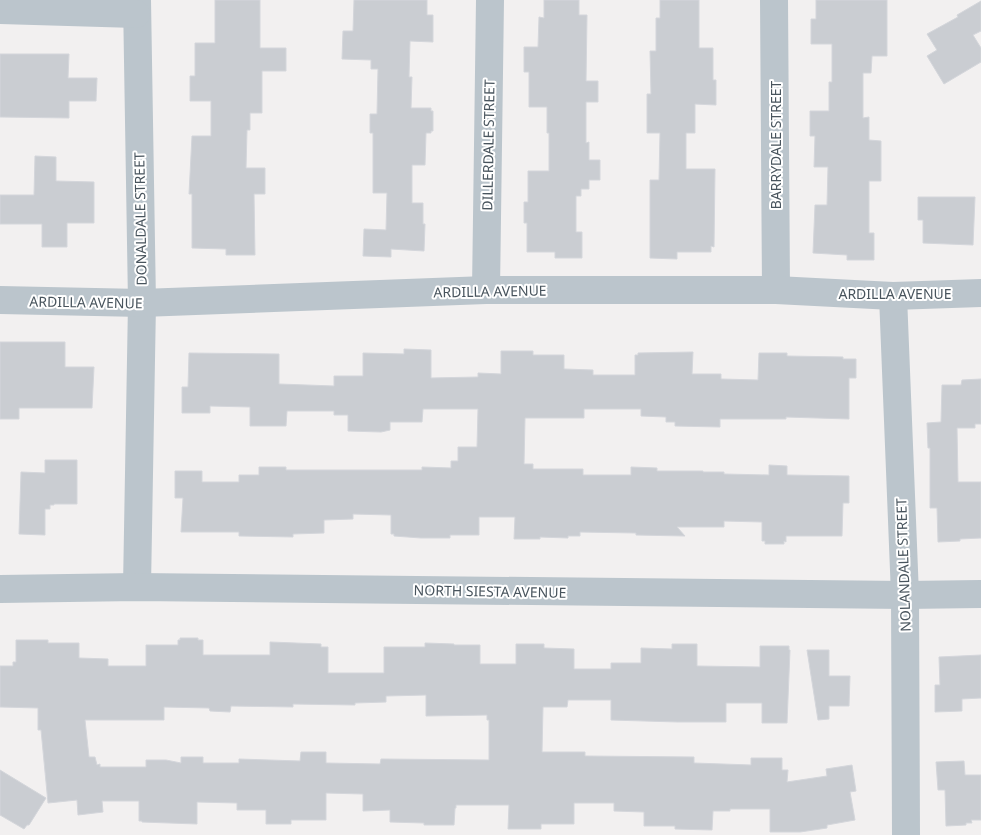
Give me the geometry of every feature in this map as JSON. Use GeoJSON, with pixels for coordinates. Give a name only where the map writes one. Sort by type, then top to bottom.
{"type":"FeatureCollection","features":[{"type":"Feature","properties":{"kind":"street","name":"DILLERDALE STREET"},"geometry":{"type":"LineString","coordinates":[[486,290],[490,0]]}},
{"type":"Feature","properties":{"kind":"street","name":"BARRYDALE STREET"},"geometry":{"type":"LineString","coordinates":[[774,0],[776,290]]}},
{"type":"Feature","properties":{"kind":"street"},"geometry":{"type":"LineString","coordinates":[[0,10],[136,7]]}},
{"type":"Feature","properties":{"kind":"street","name":"DONALDALE STREET"},"geometry":{"type":"LineString","coordinates":[[136,7],[142,303],[137,587]]}},
{"type":"Feature","properties":{"kind":"street","name":"ARDILLA AVENUE"},"geometry":{"type":"LineString","coordinates":[[0,300],[142,303],[486,290],[776,290],[893,296],[981,293]]}},
{"type":"Feature","properties":{"kind":"street","name":"NOLANDALE STREET"},"geometry":{"type":"LineString","coordinates":[[893,296],[904,595],[906,835]]}},
{"type":"Feature","properties":{"kind":"street","name":"NORTH SIESTA AVENUE"},"geometry":{"type":"LineString","coordinates":[[0,589],[137,587],[904,595],[981,594]]}},
{"type":"Feature","properties":{"kind":"building"},"geometry":{"type":"Polygon","coordinates":[[[215,0],[260,0],[260,48],[286,48],[286,71],[262,71],[262,113],[250,113],[250,130],[247,130],[246,168],[265,168],[265,194],[254,194],[255,255],[226,255],[226,249],[192,248],[192,194],[189,194],[192,136],[211,136],[211,101],[190,101],[190,76],[195,76],[195,43],[215,43],[215,0]]]}},
{"type":"Feature","properties":{"kind":"building"},"geometry":{"type":"Polygon","coordinates":[[[354,0],[427,0],[427,15],[433,15],[433,42],[410,41],[409,77],[412,77],[411,108],[431,108],[431,111],[433,111],[433,131],[426,133],[425,165],[412,165],[412,203],[423,203],[423,224],[425,224],[424,251],[391,249],[391,257],[363,256],[364,229],[386,230],[387,193],[373,193],[373,133],[370,133],[370,114],[377,114],[378,69],[371,69],[371,60],[342,59],[343,31],[353,31],[354,0]]]}},
{"type":"Feature","properties":{"kind":"building"},"geometry":{"type":"Polygon","coordinates":[[[544,0],[579,0],[579,15],[587,15],[586,81],[598,81],[598,102],[586,102],[586,143],[589,142],[589,160],[600,160],[600,180],[589,180],[589,189],[581,189],[581,196],[576,196],[576,232],[582,232],[582,258],[555,258],[555,252],[527,252],[527,223],[524,223],[524,202],[528,202],[528,171],[549,171],[549,133],[547,133],[547,107],[529,107],[529,72],[524,72],[524,47],[538,47],[539,17],[544,18],[544,0]]]}},
{"type":"Feature","properties":{"kind":"building"},"geometry":{"type":"Polygon","coordinates":[[[660,0],[699,0],[699,48],[713,48],[713,80],[716,80],[716,105],[695,104],[695,133],[686,133],[686,169],[715,169],[714,247],[711,246],[711,252],[677,252],[677,259],[650,258],[650,180],[659,180],[660,133],[647,133],[647,94],[651,94],[650,51],[656,51],[656,18],[660,18],[660,0]]]}},
{"type":"Feature","properties":{"kind":"building"},"geometry":{"type":"Polygon","coordinates":[[[816,0],[887,0],[887,56],[872,56],[871,73],[863,73],[863,118],[869,117],[869,140],[881,141],[881,181],[869,181],[869,233],[874,233],[874,260],[847,260],[847,255],[813,253],[815,205],[827,205],[828,167],[814,167],[815,136],[810,136],[810,111],[829,111],[829,82],[832,82],[832,44],[811,44],[811,19],[816,19],[816,0]]]}},
{"type":"Feature","properties":{"kind":"building"},"geometry":{"type":"Polygon","coordinates":[[[981,1],[981,31],[973,35],[981,48],[981,62],[944,84],[927,56],[937,50],[927,34],[958,17],[957,15],[981,1]]]}},
{"type":"Feature","properties":{"kind":"building"},"geometry":{"type":"Polygon","coordinates":[[[0,54],[69,54],[68,78],[97,78],[96,101],[69,101],[69,118],[0,117],[0,54]]]}},
{"type":"Feature","properties":{"kind":"building"},"geometry":{"type":"Polygon","coordinates":[[[35,156],[56,157],[56,181],[94,182],[94,223],[67,223],[67,247],[42,247],[42,224],[0,224],[0,195],[34,195],[35,156]]]}},
{"type":"Feature","properties":{"kind":"building"},"geometry":{"type":"Polygon","coordinates":[[[918,197],[975,197],[973,245],[923,243],[923,220],[918,220],[918,197]]]}},
{"type":"Feature","properties":{"kind":"building"},"geometry":{"type":"Polygon","coordinates":[[[0,342],[65,342],[65,367],[94,367],[92,408],[19,408],[19,419],[0,419],[0,342]]]}},
{"type":"Feature","properties":{"kind":"building"},"geometry":{"type":"Polygon","coordinates":[[[404,349],[431,350],[431,378],[478,377],[478,373],[501,374],[501,351],[533,351],[533,355],[564,355],[564,369],[593,370],[593,375],[635,375],[635,355],[638,355],[638,353],[693,352],[692,374],[721,374],[721,379],[758,380],[759,353],[787,353],[787,356],[856,359],[856,378],[849,378],[849,419],[786,417],[786,419],[720,419],[720,427],[675,426],[675,422],[666,422],[666,417],[641,416],[641,409],[584,409],[584,418],[525,418],[524,464],[533,464],[533,469],[583,469],[583,475],[631,475],[631,467],[657,468],[657,471],[703,471],[724,472],[724,474],[769,475],[769,465],[787,466],[787,475],[849,476],[849,503],[843,503],[842,536],[786,536],[784,544],[765,544],[765,541],[762,541],[762,522],[724,521],[724,527],[677,527],[685,536],[580,532],[580,536],[568,536],[568,538],[540,537],[540,539],[514,539],[515,517],[479,517],[479,535],[421,538],[394,536],[394,534],[391,534],[391,515],[353,514],[353,519],[324,520],[324,533],[293,534],[293,537],[239,536],[239,532],[181,532],[183,498],[175,498],[175,471],[202,471],[202,482],[239,482],[239,475],[259,475],[259,467],[286,467],[286,470],[422,470],[422,467],[451,468],[451,461],[458,461],[458,447],[477,447],[478,409],[423,409],[422,422],[390,422],[390,430],[381,432],[348,431],[348,415],[334,415],[334,411],[287,411],[286,426],[250,426],[250,407],[210,406],[210,413],[182,413],[182,387],[188,387],[189,353],[279,354],[279,384],[334,386],[334,376],[363,376],[363,353],[404,354],[404,349]]]}},
{"type":"Feature","properties":{"kind":"building"},"geometry":{"type":"Polygon","coordinates":[[[981,379],[981,424],[975,424],[975,428],[957,428],[958,482],[981,482],[981,538],[938,542],[937,508],[930,508],[930,448],[928,448],[927,423],[941,422],[942,385],[961,385],[962,380],[981,379]]]}},
{"type":"Feature","properties":{"kind":"building"},"geometry":{"type":"Polygon","coordinates":[[[45,460],[77,460],[77,504],[54,504],[50,505],[50,509],[45,509],[45,535],[19,534],[21,472],[45,473],[45,460]]]}},
{"type":"Feature","properties":{"kind":"building"},"geometry":{"type":"Polygon","coordinates":[[[180,638],[198,638],[198,640],[203,640],[203,655],[270,655],[270,642],[321,644],[321,647],[328,647],[328,673],[384,673],[384,647],[425,647],[425,643],[480,645],[480,664],[516,664],[516,644],[544,644],[544,648],[574,649],[574,669],[611,669],[611,663],[641,663],[641,648],[672,649],[672,644],[697,644],[697,666],[760,667],[760,646],[789,646],[787,723],[762,723],[762,703],[726,703],[726,722],[678,722],[611,720],[611,700],[568,700],[567,707],[543,707],[542,752],[585,752],[585,756],[694,757],[694,763],[751,765],[751,758],[782,758],[782,770],[788,770],[787,782],[827,776],[826,769],[852,765],[856,791],[850,792],[855,820],[827,825],[827,828],[800,832],[770,832],[770,809],[730,809],[730,811],[713,811],[712,830],[675,829],[675,826],[644,826],[644,812],[614,811],[614,803],[574,803],[574,824],[541,824],[541,829],[508,829],[509,805],[456,805],[454,825],[424,825],[424,823],[390,822],[390,810],[363,811],[363,794],[326,793],[326,820],[291,820],[291,824],[266,824],[266,810],[237,810],[237,803],[197,802],[197,824],[139,821],[139,801],[102,801],[103,812],[78,815],[77,800],[48,803],[41,730],[38,730],[38,708],[0,707],[0,666],[13,666],[13,662],[16,662],[16,640],[48,640],[48,643],[79,643],[79,658],[108,659],[108,666],[146,666],[146,645],[178,645],[178,640],[180,638]],[[426,695],[386,696],[386,702],[355,703],[355,705],[231,706],[230,712],[210,711],[209,708],[164,707],[164,720],[85,720],[89,757],[95,757],[97,765],[100,764],[100,767],[146,767],[146,760],[166,760],[181,763],[181,757],[203,757],[203,763],[239,763],[239,759],[300,761],[301,752],[326,752],[326,763],[380,764],[381,759],[489,760],[489,720],[487,720],[487,715],[426,716],[426,695]]]}},
{"type":"Feature","properties":{"kind":"building"},"geometry":{"type":"Polygon","coordinates":[[[807,650],[829,650],[829,676],[850,676],[849,706],[829,706],[829,719],[818,720],[807,650]]]}},
{"type":"Feature","properties":{"kind":"building"},"geometry":{"type":"Polygon","coordinates":[[[981,655],[981,698],[962,699],[962,711],[935,712],[935,685],[940,685],[939,657],[981,655]]]}},
{"type":"Feature","properties":{"kind":"building"},"geometry":{"type":"Polygon","coordinates":[[[964,761],[965,775],[981,775],[981,820],[971,820],[972,823],[966,823],[966,825],[946,826],[945,790],[938,790],[936,762],[964,761]]]}},
{"type":"Feature","properties":{"kind":"building"},"geometry":{"type":"Polygon","coordinates":[[[0,770],[46,798],[29,825],[24,829],[0,815],[0,770]]]}}]}
